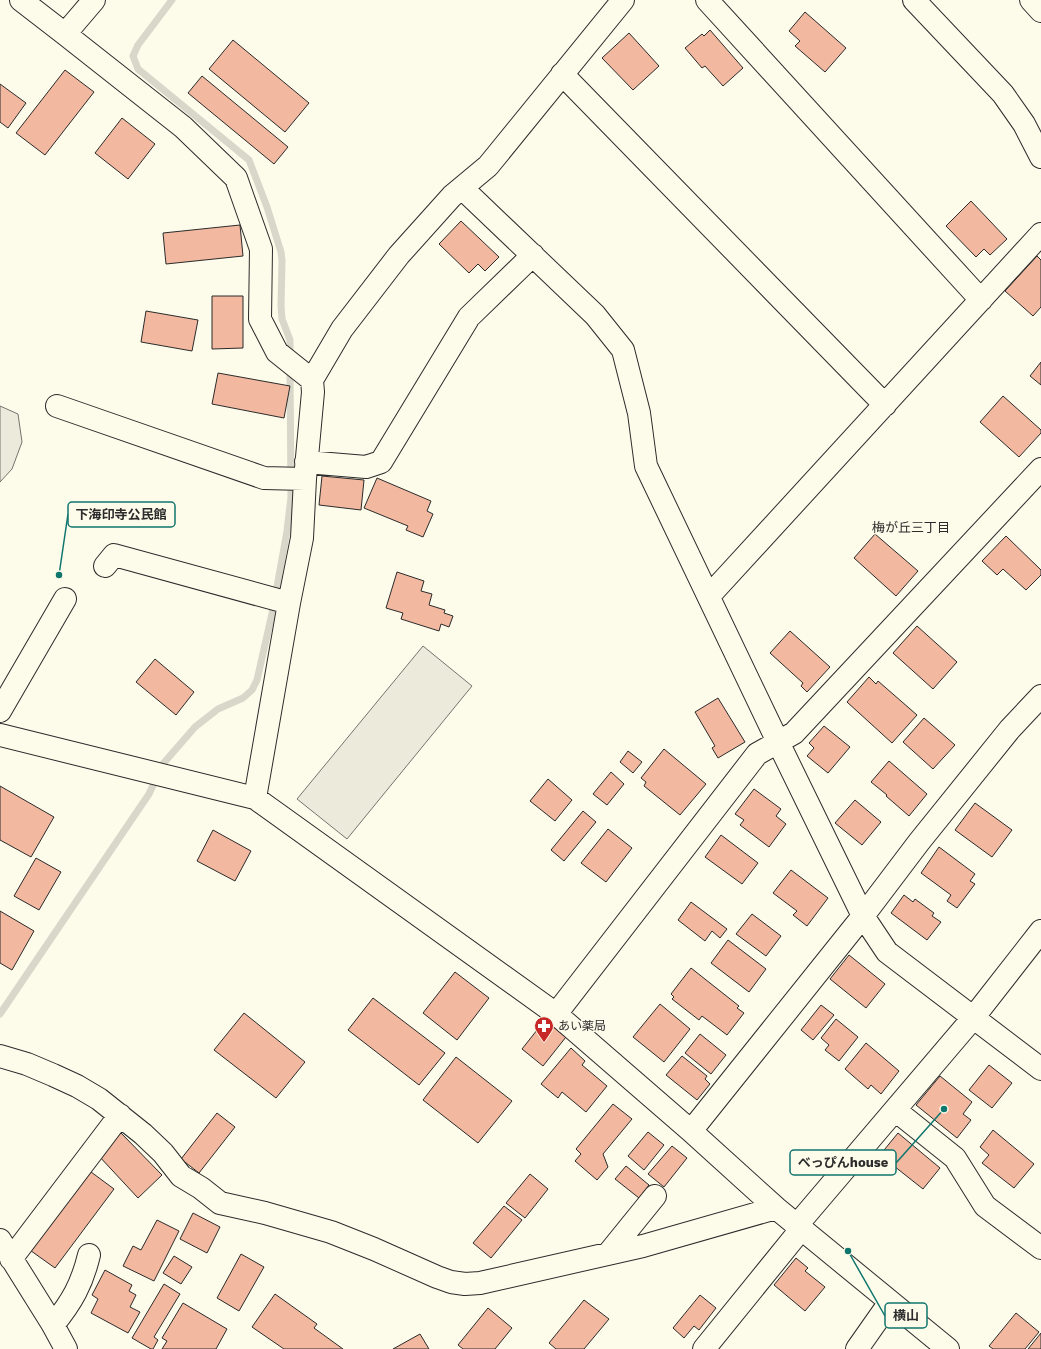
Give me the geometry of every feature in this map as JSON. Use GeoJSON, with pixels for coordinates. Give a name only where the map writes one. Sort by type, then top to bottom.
{"type":"FeatureCollection","features":[{"type":"Feature","properties":{"kind":"street"},"geometry":{"type":"LineString","coordinates":[[20,0],[183,126],[236,178],[261,249],[260,319],[277,352],[312,380]]}},
{"type":"Feature","properties":{"kind":"street"},"geometry":{"type":"LineString","coordinates":[[65,34],[94,0]]}},
{"type":"Feature","properties":{"kind":"street"},"geometry":{"type":"LineString","coordinates":[[255,798],[288,603],[302,538],[312,380],[342,329],[399,255],[452,196],[488,166],[623,0]]}},
{"type":"Feature","properties":{"kind":"street"},"geometry":{"type":"LineString","coordinates":[[707,0],[981,300]]}},
{"type":"Feature","properties":{"kind":"street"},"geometry":{"type":"LineString","coordinates":[[914,0],[1003,94],[1024,124],[1041,157]]}},
{"type":"Feature","properties":{"kind":"street"},"geometry":{"type":"LineString","coordinates":[[1031,0],[1041,11]]}},
{"type":"Feature","properties":{"kind":"street"},"geometry":{"type":"LineString","coordinates":[[562,74],[885,405]]}},
{"type":"Feature","properties":{"kind":"street"},"geometry":{"type":"LineString","coordinates":[[462,188],[595,315],[623,350],[639,413],[646,466],[863,916],[887,952],[1041,1069]]}},
{"type":"Feature","properties":{"kind":"street"},"geometry":{"type":"LineString","coordinates":[[709,596],[1041,234]]}},
{"type":"Feature","properties":{"kind":"street"},"geometry":{"type":"LineString","coordinates":[[57,406],[264,478],[306,470],[366,467],[381,462],[469,317],[533,255]]}},
{"type":"Feature","properties":{"kind":"street"},"geometry":{"type":"LineString","coordinates":[[556,1014],[757,754],[794,733],[1041,469]]}},
{"type":"Feature","properties":{"kind":"street"},"geometry":{"type":"LineString","coordinates":[[105,566],[114,555],[288,603]]}},
{"type":"Feature","properties":{"kind":"street"},"geometry":{"type":"LineString","coordinates":[[0,711],[65,599]]}},
{"type":"Feature","properties":{"kind":"street"},"geometry":{"type":"LineString","coordinates":[[691,1131],[863,916],[919,842],[1010,729],[1041,696]]}},
{"type":"Feature","properties":{"kind":"street"},"geometry":{"type":"LineString","coordinates":[[0,736],[255,798],[556,1014],[691,1131],[776,1208],[800,1226],[946,1348]]}},
{"type":"Feature","properties":{"kind":"street"},"geometry":{"type":"LineString","coordinates":[[704,1349],[800,1226],[973,1018],[1041,931]]}},
{"type":"Feature","properties":{"kind":"street"},"geometry":{"type":"LineString","coordinates":[[0,1056],[27,1064],[78,1086],[100,1099],[143,1134],[162,1153],[181,1176],[201,1188],[220,1203],[273,1215],[324,1230],[374,1249],[451,1282],[465,1284],[480,1283],[608,1254],[643,1246],[776,1208]]}},
{"type":"Feature","properties":{"kind":"street"},"geometry":{"type":"LineString","coordinates":[[895,1110],[955,1158],[985,1206],[1041,1248]]}},
{"type":"Feature","properties":{"kind":"street"},"geometry":{"type":"LineString","coordinates":[[11,1259],[120,1115]]}},
{"type":"Feature","properties":{"kind":"street"},"geometry":{"type":"LineString","coordinates":[[608,1254],[654,1196]]}},
{"type":"Feature","properties":{"kind":"street"},"geometry":{"type":"LineString","coordinates":[[0,1240],[54,1325],[66,1349]]}},
{"type":"Feature","properties":{"kind":"street"},"geometry":{"type":"LineString","coordinates":[[54,1325],[76,1294],[86,1268],[89,1255]]}},
{"type":"Feature","properties":{"kind":"street"},"geometry":{"type":"LineString","coordinates":[[857,1349],[890,1302]]}},
{"type":"Feature","properties":{"kind":"shaded area"},"geometry":{"type":"Polygon","coordinates":[[[0,406],[18,414],[22,442],[12,469],[0,482],[0,406]]]}},
{"type":"Feature","properties":{"kind":"shaded area"},"geometry":{"type":"Polygon","coordinates":[[[423,646],[472,686],[347,839],[297,799],[423,646]]]}},
{"type":"Feature","properties":{"kind":"building"},"geometry":{"type":"Polygon","coordinates":[[[805,12],[846,48],[825,72],[795,46],[800,41],[789,31],[805,12]]]}},
{"type":"Feature","properties":{"kind":"building"},"geometry":{"type":"Polygon","coordinates":[[[710,30],[743,68],[723,86],[705,66],[702,68],[685,48],[702,34],[704,36],[710,30]]]}},
{"type":"Feature","properties":{"kind":"building"},"geometry":{"type":"Polygon","coordinates":[[[629,33],[659,66],[633,90],[602,58],[629,33]]]}},
{"type":"Feature","properties":{"kind":"building"},"geometry":{"type":"Polygon","coordinates":[[[233,40],[309,103],[285,132],[209,69],[233,40]]]}},
{"type":"Feature","properties":{"kind":"building"},"geometry":{"type":"Polygon","coordinates":[[[65,70],[94,92],[45,155],[16,133],[65,70]]]}},
{"type":"Feature","properties":{"kind":"building"},"geometry":{"type":"Polygon","coordinates":[[[202,76],[288,147],[274,164],[188,93],[202,76]]]}},
{"type":"Feature","properties":{"kind":"building"},"geometry":{"type":"Polygon","coordinates":[[[0,84],[26,103],[8,128],[0,122],[0,84]]]}},
{"type":"Feature","properties":{"kind":"building"},"geometry":{"type":"Polygon","coordinates":[[[122,118],[155,144],[128,179],[95,153],[122,118]]]}},
{"type":"Feature","properties":{"kind":"building"},"geometry":{"type":"Polygon","coordinates":[[[971,201],[1007,239],[990,255],[984,249],[976,257],[946,226],[971,201]]]}},
{"type":"Feature","properties":{"kind":"building"},"geometry":{"type":"Polygon","coordinates":[[[461,221],[499,257],[485,271],[478,264],[469,273],[439,244],[461,221]]]}},
{"type":"Feature","properties":{"kind":"building"},"geometry":{"type":"Polygon","coordinates":[[[240,225],[243,256],[166,264],[163,233],[240,225]]]}},
{"type":"Feature","properties":{"kind":"building"},"geometry":{"type":"Polygon","coordinates":[[[1037,256],[1041,260],[1041,307],[1033,316],[1005,291],[1037,256]]]}},
{"type":"Feature","properties":{"kind":"building"},"geometry":{"type":"Polygon","coordinates":[[[212,296],[243,296],[243,348],[212,349],[212,296]]]}},
{"type":"Feature","properties":{"kind":"building"},"geometry":{"type":"Polygon","coordinates":[[[146,311],[198,320],[192,351],[141,342],[146,311]]]}},
{"type":"Feature","properties":{"kind":"building"},"geometry":{"type":"Polygon","coordinates":[[[1041,362],[1041,385],[1030,376],[1041,362]]]}},
{"type":"Feature","properties":{"kind":"building"},"geometry":{"type":"Polygon","coordinates":[[[218,373],[290,386],[284,418],[212,404],[218,373]]]}},
{"type":"Feature","properties":{"kind":"building"},"geometry":{"type":"Polygon","coordinates":[[[1003,396],[1041,430],[1041,433],[1019,457],[980,422],[1003,396]]]}},
{"type":"Feature","properties":{"kind":"building"},"geometry":{"type":"Polygon","coordinates":[[[322,476],[364,480],[361,510],[319,505],[322,476]]]}},
{"type":"Feature","properties":{"kind":"building"},"geometry":{"type":"Polygon","coordinates":[[[377,478],[431,501],[427,511],[433,514],[423,537],[406,530],[408,526],[364,508],[377,478]]]}},
{"type":"Feature","properties":{"kind":"building"},"geometry":{"type":"Polygon","coordinates":[[[875,534],[918,571],[896,596],[854,558],[875,534]]]}},
{"type":"Feature","properties":{"kind":"building"},"geometry":{"type":"Polygon","coordinates":[[[1006,536],[1041,570],[1041,575],[1026,590],[1003,569],[997,575],[982,561],[1006,536]]]}},
{"type":"Feature","properties":{"kind":"building"},"geometry":{"type":"Polygon","coordinates":[[[397,572],[424,581],[421,591],[432,594],[429,605],[445,610],[444,613],[453,616],[449,627],[441,624],[439,631],[401,619],[403,613],[386,608],[397,572]]]}},
{"type":"Feature","properties":{"kind":"building"},"geometry":{"type":"Polygon","coordinates":[[[917,626],[957,662],[933,689],[893,653],[917,626]]]}},
{"type":"Feature","properties":{"kind":"building"},"geometry":{"type":"Polygon","coordinates":[[[790,631],[830,667],[807,692],[801,686],[803,683],[770,653],[790,631]]]}},
{"type":"Feature","properties":{"kind":"building"},"geometry":{"type":"Polygon","coordinates":[[[155,659],[194,692],[176,715],[136,682],[155,659]]]}},
{"type":"Feature","properties":{"kind":"building"},"geometry":{"type":"Polygon","coordinates":[[[869,677],[876,684],[878,681],[917,715],[892,743],[847,702],[869,677]]]}},
{"type":"Feature","properties":{"kind":"building"},"geometry":{"type":"Polygon","coordinates":[[[718,698],[745,742],[718,758],[712,748],[715,746],[695,712],[718,698]]]}},
{"type":"Feature","properties":{"kind":"building"},"geometry":{"type":"Polygon","coordinates":[[[924,718],[955,745],[933,769],[903,742],[924,718]]]}},
{"type":"Feature","properties":{"kind":"building"},"geometry":{"type":"Polygon","coordinates":[[[824,726],[850,747],[828,773],[807,756],[814,748],[809,743],[824,726]]]}},
{"type":"Feature","properties":{"kind":"building"},"geometry":{"type":"Polygon","coordinates":[[[664,749],[706,784],[680,815],[644,786],[646,782],[641,778],[664,749]]]}},
{"type":"Feature","properties":{"kind":"building"},"geometry":{"type":"Polygon","coordinates":[[[628,751],[642,762],[633,773],[620,762],[628,751]]]}},
{"type":"Feature","properties":{"kind":"building"},"geometry":{"type":"Polygon","coordinates":[[[889,761],[927,794],[909,816],[871,782],[889,761]]]}},
{"type":"Feature","properties":{"kind":"building"},"geometry":{"type":"Polygon","coordinates":[[[611,772],[624,784],[607,805],[593,794],[611,772]]]}},
{"type":"Feature","properties":{"kind":"building"},"geometry":{"type":"Polygon","coordinates":[[[548,779],[572,800],[555,821],[530,801],[548,779]]]}},
{"type":"Feature","properties":{"kind":"building"},"geometry":{"type":"Polygon","coordinates":[[[0,786],[54,817],[31,857],[0,840],[0,786]]]}},
{"type":"Feature","properties":{"kind":"building"},"geometry":{"type":"Polygon","coordinates":[[[754,789],[781,809],[776,816],[786,824],[769,847],[740,825],[744,820],[735,814],[754,789]]]}},
{"type":"Feature","properties":{"kind":"building"},"geometry":{"type":"Polygon","coordinates":[[[855,800],[881,822],[862,845],[835,823],[855,800]]]}},
{"type":"Feature","properties":{"kind":"building"},"geometry":{"type":"Polygon","coordinates":[[[975,803],[1012,830],[992,857],[955,830],[975,803]]]}},
{"type":"Feature","properties":{"kind":"building"},"geometry":{"type":"Polygon","coordinates":[[[583,811],[596,822],[564,861],[551,850],[583,811]]]}},
{"type":"Feature","properties":{"kind":"building"},"geometry":{"type":"Polygon","coordinates":[[[608,829],[632,848],[606,882],[581,863],[608,829]]]}},
{"type":"Feature","properties":{"kind":"building"},"geometry":{"type":"Polygon","coordinates":[[[213,830],[251,851],[235,881],[197,861],[213,830]]]}},
{"type":"Feature","properties":{"kind":"building"},"geometry":{"type":"Polygon","coordinates":[[[721,835],[758,863],[742,884],[705,857],[721,835]]]}},
{"type":"Feature","properties":{"kind":"building"},"geometry":{"type":"Polygon","coordinates":[[[939,847],[975,874],[970,881],[975,884],[957,908],[947,901],[951,895],[921,873],[939,847]]]}},
{"type":"Feature","properties":{"kind":"building"},"geometry":{"type":"Polygon","coordinates":[[[36,858],[61,872],[39,910],[14,896],[36,858]]]}},
{"type":"Feature","properties":{"kind":"building"},"geometry":{"type":"Polygon","coordinates":[[[791,870],[828,898],[807,926],[793,915],[797,911],[773,893],[791,870]]]}},
{"type":"Feature","properties":{"kind":"building"},"geometry":{"type":"Polygon","coordinates":[[[904,895],[913,902],[915,899],[934,913],[932,916],[941,922],[927,940],[891,913],[904,895]]]}},
{"type":"Feature","properties":{"kind":"building"},"geometry":{"type":"Polygon","coordinates":[[[691,902],[727,929],[720,938],[712,931],[705,941],[678,920],[691,902]]]}},
{"type":"Feature","properties":{"kind":"building"},"geometry":{"type":"Polygon","coordinates":[[[0,911],[34,931],[12,970],[0,963],[0,911]]]}},
{"type":"Feature","properties":{"kind":"building"},"geometry":{"type":"Polygon","coordinates":[[[752,914],[781,936],[766,956],[736,934],[752,914]]]}},
{"type":"Feature","properties":{"kind":"building"},"geometry":{"type":"Polygon","coordinates":[[[728,940],[766,969],[749,992],[711,963],[728,940]]]}},
{"type":"Feature","properties":{"kind":"building"},"geometry":{"type":"Polygon","coordinates":[[[849,955],[885,984],[866,1008],[830,979],[849,955]]]}},
{"type":"Feature","properties":{"kind":"building"},"geometry":{"type":"Polygon","coordinates":[[[691,968],[739,1006],[737,1008],[744,1013],[727,1035],[702,1016],[699,1020],[672,999],[674,997],[671,994],[691,968]]]}},
{"type":"Feature","properties":{"kind":"building"},"geometry":{"type":"Polygon","coordinates":[[[455,972],[489,998],[457,1040],[423,1013],[455,972]]]}},
{"type":"Feature","properties":{"kind":"building"},"geometry":{"type":"Polygon","coordinates":[[[373,998],[445,1053],[419,1085],[348,1030],[373,998]]]}},
{"type":"Feature","properties":{"kind":"building"},"geometry":{"type":"Polygon","coordinates":[[[660,1004],[690,1029],[664,1062],[633,1037],[660,1004]]]}},
{"type":"Feature","properties":{"kind":"building"},"geometry":{"type":"Polygon","coordinates":[[[821,1005],[834,1015],[813,1040],[801,1030],[821,1005]]]}},
{"type":"Feature","properties":{"kind":"building"},"geometry":{"type":"Polygon","coordinates":[[[244,1013],[305,1062],[276,1098],[214,1050],[244,1013]]]}},
{"type":"Feature","properties":{"kind":"building"},"geometry":{"type":"Polygon","coordinates":[[[836,1019],[858,1037],[839,1061],[825,1050],[829,1045],[821,1038],[836,1019]]]}},
{"type":"Feature","properties":{"kind":"building","name":"あい薬局"},"geometry":{"type":"Polygon","coordinates":[[[545,1020],[566,1037],[543,1066],[522,1049],[545,1020]]]}},
{"type":"Feature","properties":{"kind":"building"},"geometry":{"type":"Polygon","coordinates":[[[700,1034],[726,1055],[711,1074],[685,1053],[700,1034]]]}},
{"type":"Feature","properties":{"kind":"building"},"geometry":{"type":"Polygon","coordinates":[[[866,1043],[899,1071],[881,1094],[871,1085],[868,1089],[845,1069],[866,1043]]]}},
{"type":"Feature","properties":{"kind":"building"},"geometry":{"type":"Polygon","coordinates":[[[571,1048],[585,1061],[582,1065],[607,1086],[586,1112],[562,1092],[558,1098],[541,1084],[571,1048]]]}},
{"type":"Feature","properties":{"kind":"building"},"geometry":{"type":"Polygon","coordinates":[[[682,1056],[707,1076],[705,1079],[710,1084],[697,1100],[666,1075],[682,1056]]]}},
{"type":"Feature","properties":{"kind":"building"},"geometry":{"type":"Polygon","coordinates":[[[456,1057],[512,1101],[478,1143],[423,1100],[456,1057]]]}},
{"type":"Feature","properties":{"kind":"building"},"geometry":{"type":"Polygon","coordinates":[[[989,1065],[1012,1083],[992,1108],[969,1090],[989,1065]]]}},
{"type":"Feature","properties":{"kind":"building"},"geometry":{"type":"Polygon","coordinates":[[[940,1076],[972,1102],[963,1114],[971,1120],[957,1138],[916,1105],[940,1076]]]}},
{"type":"Feature","properties":{"kind":"building"},"geometry":{"type":"Polygon","coordinates":[[[613,1104],[632,1119],[603,1154],[608,1167],[597,1180],[575,1161],[581,1154],[576,1149],[613,1104]]]}},
{"type":"Feature","properties":{"kind":"building"},"geometry":{"type":"Polygon","coordinates":[[[217,1113],[235,1127],[199,1173],[181,1159],[217,1113]]]}},
{"type":"Feature","properties":{"kind":"building"},"geometry":{"type":"Polygon","coordinates":[[[993,1130],[1034,1164],[1014,1188],[982,1163],[989,1155],[980,1147],[993,1130]]]}},
{"type":"Feature","properties":{"kind":"building"},"geometry":{"type":"Polygon","coordinates":[[[648,1132],[664,1145],[644,1170],[628,1156],[648,1132]]]}},
{"type":"Feature","properties":{"kind":"building"},"geometry":{"type":"Polygon","coordinates":[[[121,1133],[162,1175],[138,1198],[98,1155],[121,1133]]]}},
{"type":"Feature","properties":{"kind":"building"},"geometry":{"type":"Polygon","coordinates":[[[898,1133],[940,1168],[923,1189],[880,1155],[898,1133]]]}},
{"type":"Feature","properties":{"kind":"building"},"geometry":{"type":"Polygon","coordinates":[[[672,1146],[687,1158],[664,1187],[648,1174],[672,1146]]]}},
{"type":"Feature","properties":{"kind":"building"},"geometry":{"type":"Polygon","coordinates":[[[626,1166],[649,1185],[639,1198],[615,1179],[626,1166]]]}},
{"type":"Feature","properties":{"kind":"building"},"geometry":{"type":"Polygon","coordinates":[[[87,1169],[114,1189],[55,1268],[27,1248],[87,1169]]]}},
{"type":"Feature","properties":{"kind":"building"},"geometry":{"type":"Polygon","coordinates":[[[530,1174],[548,1189],[525,1218],[506,1203],[530,1174]]]}},
{"type":"Feature","properties":{"kind":"building"},"geometry":{"type":"Polygon","coordinates":[[[504,1206],[522,1220],[491,1258],[473,1243],[504,1206]]]}},
{"type":"Feature","properties":{"kind":"building"},"geometry":{"type":"Polygon","coordinates":[[[193,1213],[220,1227],[207,1253],[180,1239],[193,1213]]]}},
{"type":"Feature","properties":{"kind":"building"},"geometry":{"type":"Polygon","coordinates":[[[157,1220],[179,1231],[154,1281],[123,1266],[133,1246],[141,1250],[157,1220]]]}},
{"type":"Feature","properties":{"kind":"building"},"geometry":{"type":"Polygon","coordinates":[[[241,1254],[264,1267],[239,1311],[217,1298],[241,1254]]]}},
{"type":"Feature","properties":{"kind":"building"},"geometry":{"type":"Polygon","coordinates":[[[174,1256],[192,1267],[181,1284],[163,1273],[174,1256]]]}},
{"type":"Feature","properties":{"kind":"building"},"geometry":{"type":"Polygon","coordinates":[[[796,1258],[808,1268],[805,1271],[825,1287],[805,1311],[774,1285],[796,1258]]]}},
{"type":"Feature","properties":{"kind":"building"},"geometry":{"type":"Polygon","coordinates":[[[105,1270],[132,1285],[129,1291],[136,1295],[130,1307],[140,1312],[128,1333],[91,1313],[98,1299],[92,1295],[105,1270]]]}},
{"type":"Feature","properties":{"kind":"building"},"geometry":{"type":"Polygon","coordinates":[[[164,1284],[180,1294],[154,1337],[158,1340],[153,1349],[151,1349],[132,1338],[164,1284]]]}},
{"type":"Feature","properties":{"kind":"building"},"geometry":{"type":"Polygon","coordinates":[[[275,1294],[317,1324],[314,1328],[343,1349],[284,1349],[252,1327],[275,1294]]]}},
{"type":"Feature","properties":{"kind":"building"},"geometry":{"type":"Polygon","coordinates":[[[700,1295],[716,1308],[699,1330],[694,1326],[684,1338],[673,1328],[700,1295]]]}},
{"type":"Feature","properties":{"kind":"building"},"geometry":{"type":"Polygon","coordinates":[[[584,1300],[609,1319],[584,1349],[556,1349],[549,1343],[584,1300]]]}},
{"type":"Feature","properties":{"kind":"building"},"geometry":{"type":"Polygon","coordinates":[[[183,1303],[227,1329],[216,1349],[162,1349],[167,1341],[162,1338],[183,1303]]]}},
{"type":"Feature","properties":{"kind":"building"},"geometry":{"type":"Polygon","coordinates":[[[488,1308],[512,1328],[495,1349],[463,1349],[458,1345],[488,1308]]]}},
{"type":"Feature","properties":{"kind":"building"},"geometry":{"type":"Polygon","coordinates":[[[1016,1313],[1039,1332],[1025,1349],[993,1349],[989,1346],[1016,1313]]]}},
{"type":"Feature","properties":{"kind":"building"},"geometry":{"type":"Polygon","coordinates":[[[1041,1333],[1041,1349],[1028,1349],[1041,1333]]]}},
{"type":"Feature","properties":{"kind":"building"},"geometry":{"type":"Polygon","coordinates":[[[420,1334],[429,1349],[393,1349],[420,1334]]]}},
{"type":"Feature","properties":{"kind":"waterway"},"geometry":{"type":"LineString","coordinates":[[172,0],[138,45],[133,56],[138,69],[249,160],[267,207],[281,252],[282,319],[290,340],[290,357]]}},
{"type":"Feature","properties":{"kind":"waterway"},"geometry":{"type":"LineString","coordinates":[[0,1014],[149,794],[162,765],[195,727],[218,709],[243,698],[252,690],[257,680],[273,609],[287,531],[291,497],[290,368]]}},
{"type":"Feature","properties":{"kind":"place","name":"下海印寺公民館"},"geometry":{"type":"Point","coordinates":[59,575]}},
{"type":"Feature","properties":{"kind":"place","name":"あい薬局"},"geometry":{"type":"Point","coordinates":[544,1043]}},
{"type":"Feature","properties":{"kind":"place","name":"べっぴんhouse"},"geometry":{"type":"Point","coordinates":[944,1109]}},
{"type":"Feature","properties":{"kind":"place","name":"横山"},"geometry":{"type":"Point","coordinates":[848,1251]}},
{"type":"Feature","properties":{"kind":"district","name":"梅が丘三丁目"},"geometry":{"type":"Point","coordinates":[911,527]}}]}
